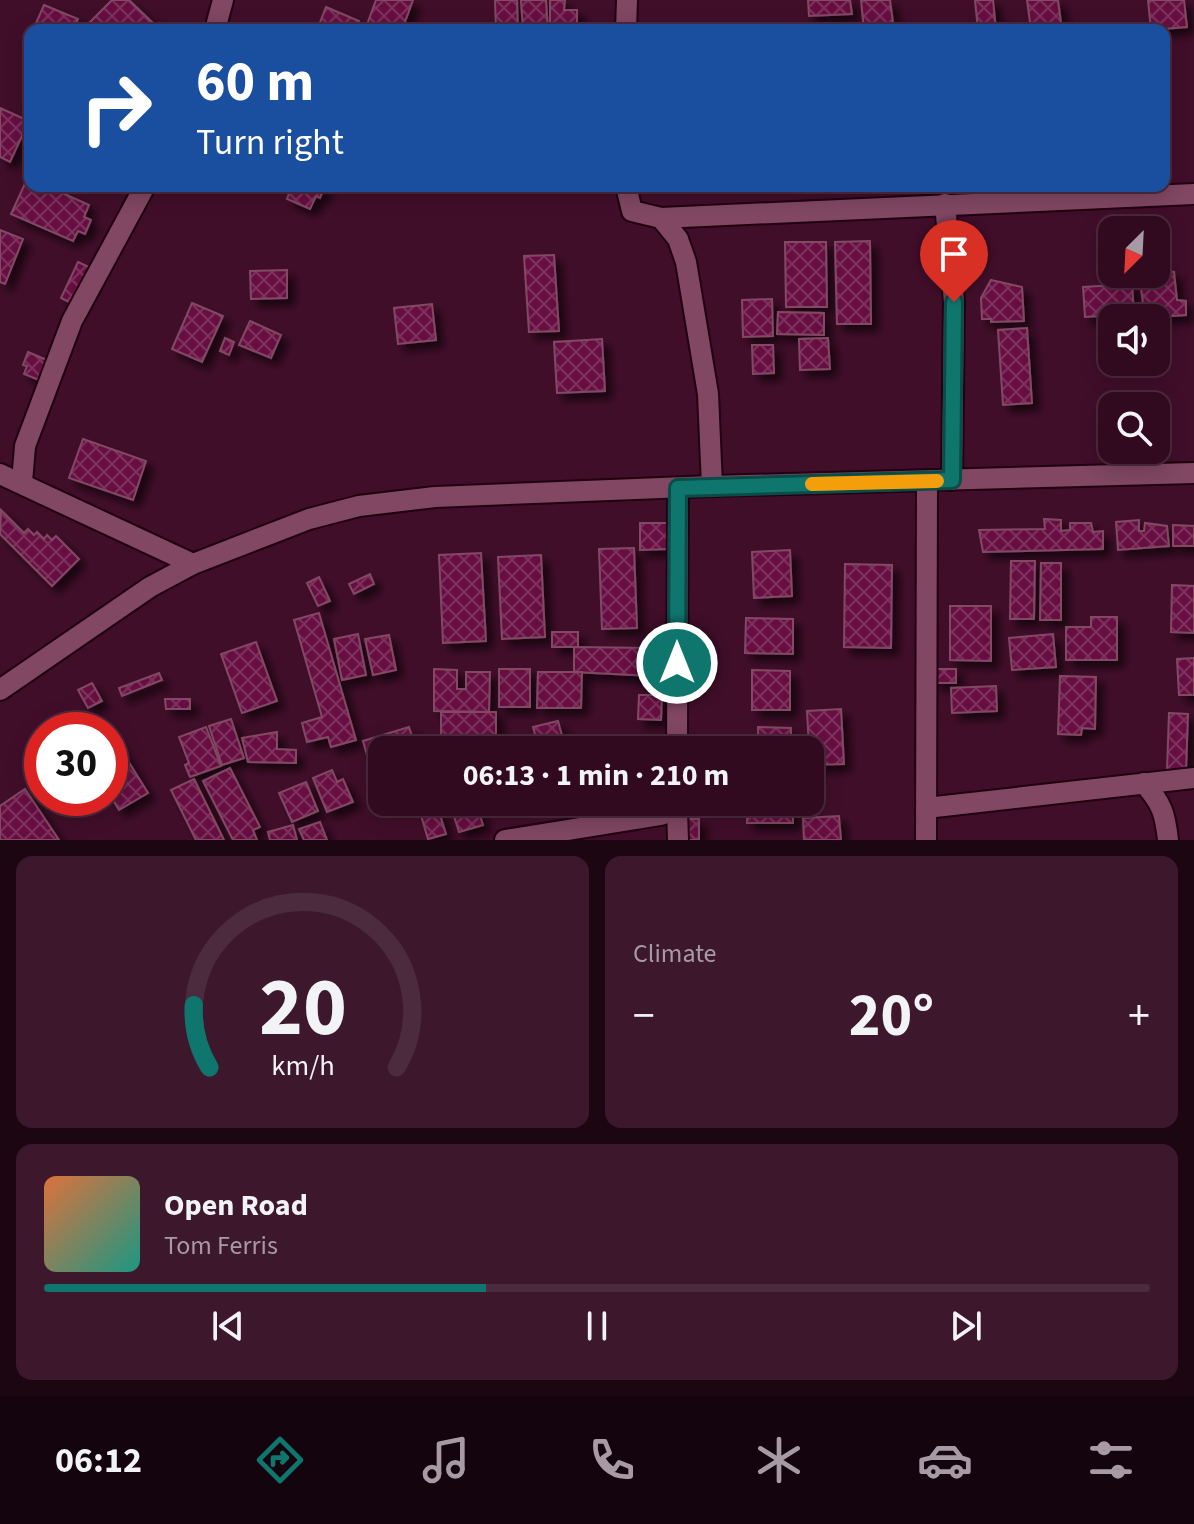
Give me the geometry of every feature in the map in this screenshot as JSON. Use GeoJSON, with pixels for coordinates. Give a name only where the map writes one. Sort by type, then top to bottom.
{"type":"FeatureCollection","features":[{"type":"Feature","properties":{"kind":"street"},"geometry":{"type":"LineString","coordinates":[[217,24],[223,0]]}},
{"type":"Feature","properties":{"kind":"street"},"geometry":{"type":"LineString","coordinates":[[626,24],[627,0]]}},
{"type":"Feature","properties":{"kind":"street"},"geometry":{"type":"LineString","coordinates":[[22,482],[25,446],[72,321],[142,192]]}},
{"type":"Feature","properties":{"kind":"street"},"geometry":{"type":"LineString","coordinates":[[627,192],[632,211],[661,218],[1194,194]]}},
{"type":"Feature","properties":{"kind":"street"},"geometry":{"type":"LineString","coordinates":[[945,204],[954,302],[952,480]]}},
{"type":"Feature","properties":{"kind":"street"},"geometry":{"type":"LineString","coordinates":[[661,218],[678,239],[686,262],[708,394],[712,486]]}},
{"type":"Feature","properties":{"kind":"street"},"geometry":{"type":"LineString","coordinates":[[0,690],[150,587],[193,564],[309,519],[359,506],[435,497],[712,486],[1194,473]]}},
{"type":"Feature","properties":{"kind":"street"},"geometry":{"type":"LineString","coordinates":[[0,474],[193,564]]}},
{"type":"Feature","properties":{"kind":"street"},"geometry":{"type":"LineString","coordinates":[[926,840],[927,481]]}},
{"type":"Feature","properties":{"kind":"street"},"geometry":{"type":"LineString","coordinates":[[677,736],[678,488]]}},
{"type":"Feature","properties":{"kind":"street"},"geometry":{"type":"LineString","coordinates":[[926,808],[1194,778]]}},
{"type":"Feature","properties":{"kind":"street"},"geometry":{"type":"LineString","coordinates":[[1144,783],[1166,814],[1168,840]]}},
{"type":"Feature","properties":{"kind":"street"},"geometry":{"type":"LineString","coordinates":[[505,840],[655,816]]}},
{"type":"Feature","properties":{"kind":"street"},"geometry":{"type":"LineString","coordinates":[[677,816],[678,840]]}},
{"type":"Feature","properties":{"kind":"building"},"geometry":{"type":"Polygon","coordinates":[[[112,0],[129,0],[152,22],[150,24],[88,24],[112,0]]]}},
{"type":"Feature","properties":{"kind":"building"},"geometry":{"type":"Polygon","coordinates":[[[376,0],[413,0],[404,24],[367,24],[376,0]]]}},
{"type":"Feature","properties":{"kind":"building"},"geometry":{"type":"Polygon","coordinates":[[[495,0],[517,0],[518,24],[496,24],[495,0]]]}},
{"type":"Feature","properties":{"kind":"building"},"geometry":{"type":"Polygon","coordinates":[[[521,0],[546,0],[548,24],[523,24],[521,0]]]}},
{"type":"Feature","properties":{"kind":"building"},"geometry":{"type":"Polygon","coordinates":[[[550,0],[565,0],[564,10],[577,10],[577,24],[550,24],[550,0]]]}},
{"type":"Feature","properties":{"kind":"building"},"geometry":{"type":"Polygon","coordinates":[[[808,0],[850,0],[852,14],[809,16],[808,0]]]}},
{"type":"Feature","properties":{"kind":"building"},"geometry":{"type":"Polygon","coordinates":[[[861,0],[890,0],[893,24],[863,24],[861,0]]]}},
{"type":"Feature","properties":{"kind":"building"},"geometry":{"type":"Polygon","coordinates":[[[975,0],[993,0],[995,24],[977,24],[975,0]]]}},
{"type":"Feature","properties":{"kind":"building"},"geometry":{"type":"Polygon","coordinates":[[[1027,0],[1058,0],[1061,24],[1030,24],[1027,0]]]}},
{"type":"Feature","properties":{"kind":"building"},"geometry":{"type":"Polygon","coordinates":[[[1148,0],[1184,0],[1187,27],[1170,28],[1170,24],[1150,24],[1148,0]]]}},
{"type":"Feature","properties":{"kind":"building"},"geometry":{"type":"Polygon","coordinates":[[[44,5],[78,19],[76,24],[36,24],[44,5]]]}},
{"type":"Feature","properties":{"kind":"building"},"geometry":{"type":"Polygon","coordinates":[[[326,7],[359,21],[358,24],[319,24],[326,7]]]}},
{"type":"Feature","properties":{"kind":"building"},"geometry":{"type":"Polygon","coordinates":[[[0,108],[24,119],[24,132],[10,162],[0,157],[0,108]]]}},
{"type":"Feature","properties":{"kind":"building"},"geometry":{"type":"Polygon","coordinates":[[[24,186],[24,192],[60,192],[89,205],[84,217],[91,220],[85,234],[78,231],[73,241],[11,214],[24,186]]]}},
{"type":"Feature","properties":{"kind":"building"},"geometry":{"type":"Polygon","coordinates":[[[290,192],[322,192],[320,198],[316,196],[310,209],[287,199],[290,192]]]}},
{"type":"Feature","properties":{"kind":"building"},"geometry":{"type":"Polygon","coordinates":[[[0,230],[23,239],[5,284],[0,282],[0,230]]]}},
{"type":"Feature","properties":{"kind":"building"},"geometry":{"type":"Polygon","coordinates":[[[870,241],[871,324],[837,324],[835,242],[870,241]]]}},
{"type":"Feature","properties":{"kind":"building"},"geometry":{"type":"Polygon","coordinates":[[[785,242],[826,242],[827,307],[786,307],[785,242]]]}},
{"type":"Feature","properties":{"kind":"building"},"geometry":{"type":"Polygon","coordinates":[[[554,255],[559,331],[529,332],[524,256],[554,255]]]}},
{"type":"Feature","properties":{"kind":"building"},"geometry":{"type":"Polygon","coordinates":[[[78,262],[95,270],[77,306],[61,298],[78,262]]]}},
{"type":"Feature","properties":{"kind":"building"},"geometry":{"type":"Polygon","coordinates":[[[287,270],[287,298],[251,299],[250,271],[287,270]]]}},
{"type":"Feature","properties":{"kind":"building"},"geometry":{"type":"Polygon","coordinates":[[[1170,272],[1174,272],[1177,300],[1186,301],[1186,315],[1170,316],[1170,304],[1143,304],[1141,288],[1170,288],[1170,272]]]}},
{"type":"Feature","properties":{"kind":"building"},"geometry":{"type":"Polygon","coordinates":[[[991,280],[1022,287],[1024,321],[991,322],[991,319],[982,319],[981,298],[991,280]]]}},
{"type":"Feature","properties":{"kind":"building"},"geometry":{"type":"Polygon","coordinates":[[[1083,287],[1132,288],[1133,304],[1098,304],[1098,316],[1085,317],[1083,287]]]}},
{"type":"Feature","properties":{"kind":"building"},"geometry":{"type":"Polygon","coordinates":[[[772,299],[773,336],[743,337],[742,300],[772,299]]]}},
{"type":"Feature","properties":{"kind":"building"},"geometry":{"type":"Polygon","coordinates":[[[192,303],[223,316],[202,362],[172,349],[192,303]]]}},
{"type":"Feature","properties":{"kind":"building"},"geometry":{"type":"Polygon","coordinates":[[[432,304],[436,340],[398,344],[394,308],[432,304]]]}},
{"type":"Feature","properties":{"kind":"building"},"geometry":{"type":"Polygon","coordinates":[[[778,312],[824,313],[824,335],[777,334],[778,312]]]}},
{"type":"Feature","properties":{"kind":"building"},"geometry":{"type":"Polygon","coordinates":[[[250,321],[281,335],[271,358],[239,345],[250,321]]]}},
{"type":"Feature","properties":{"kind":"building"},"geometry":{"type":"Polygon","coordinates":[[[1027,328],[1032,403],[1003,405],[998,330],[1027,328]]]}},
{"type":"Feature","properties":{"kind":"building"},"geometry":{"type":"Polygon","coordinates":[[[225,338],[234,342],[229,355],[220,351],[225,338]]]}},
{"type":"Feature","properties":{"kind":"building"},"geometry":{"type":"Polygon","coordinates":[[[828,338],[830,369],[800,370],[799,339],[828,338]]]}},
{"type":"Feature","properties":{"kind":"building"},"geometry":{"type":"Polygon","coordinates":[[[602,339],[605,391],[557,393],[554,342],[602,339]]]}},
{"type":"Feature","properties":{"kind":"building"},"geometry":{"type":"Polygon","coordinates":[[[752,345],[773,345],[774,373],[753,374],[752,345]]]}},
{"type":"Feature","properties":{"kind":"building"},"geometry":{"type":"Polygon","coordinates":[[[28,352],[47,360],[39,380],[24,374],[27,366],[23,365],[28,352]]]}},
{"type":"Feature","properties":{"kind":"building"},"geometry":{"type":"Polygon","coordinates":[[[83,439],[146,461],[133,500],[69,478],[83,439]]]}},
{"type":"Feature","properties":{"kind":"building"},"geometry":{"type":"Polygon","coordinates":[[[1,510],[24,533],[28,529],[34,535],[37,532],[44,539],[47,535],[52,540],[56,536],[79,559],[52,586],[0,534],[1,510]]]}},
{"type":"Feature","properties":{"kind":"building"},"geometry":{"type":"Polygon","coordinates":[[[1044,519],[1061,520],[1061,531],[1070,530],[1070,523],[1091,523],[1093,532],[1103,531],[1103,549],[983,552],[979,530],[1045,529],[1044,519]]]}},
{"type":"Feature","properties":{"kind":"building"},"geometry":{"type":"Polygon","coordinates":[[[1139,520],[1139,531],[1144,531],[1145,523],[1167,526],[1169,546],[1118,550],[1116,522],[1139,520]]]}},
{"type":"Feature","properties":{"kind":"building"},"geometry":{"type":"Polygon","coordinates":[[[640,523],[668,523],[669,549],[640,550],[640,523]]]}},
{"type":"Feature","properties":{"kind":"building"},"geometry":{"type":"Polygon","coordinates":[[[1173,525],[1194,526],[1194,546],[1173,546],[1173,525]]]}},
{"type":"Feature","properties":{"kind":"building"},"geometry":{"type":"Polygon","coordinates":[[[634,548],[637,628],[602,629],[599,549],[634,548]]]}},
{"type":"Feature","properties":{"kind":"building"},"geometry":{"type":"Polygon","coordinates":[[[790,550],[792,596],[754,598],[752,552],[790,550]]]}},
{"type":"Feature","properties":{"kind":"building"},"geometry":{"type":"Polygon","coordinates":[[[481,553],[486,641],[443,643],[439,555],[481,553]]]}},
{"type":"Feature","properties":{"kind":"building"},"geometry":{"type":"Polygon","coordinates":[[[541,555],[545,637],[502,639],[498,557],[541,555]]]}},
{"type":"Feature","properties":{"kind":"building"},"geometry":{"type":"Polygon","coordinates":[[[1011,561],[1035,561],[1034,619],[1010,619],[1011,561]]]}},
{"type":"Feature","properties":{"kind":"building"},"geometry":{"type":"Polygon","coordinates":[[[1041,563],[1061,563],[1061,620],[1040,620],[1041,563]]]}},
{"type":"Feature","properties":{"kind":"building"},"geometry":{"type":"Polygon","coordinates":[[[845,564],[892,565],[891,648],[844,647],[845,564]]]}},
{"type":"Feature","properties":{"kind":"building"},"geometry":{"type":"Polygon","coordinates":[[[370,574],[374,584],[354,594],[349,584],[370,574]]]}},
{"type":"Feature","properties":{"kind":"building"},"geometry":{"type":"Polygon","coordinates":[[[319,577],[330,601],[318,606],[307,583],[319,577]]]}},
{"type":"Feature","properties":{"kind":"building"},"geometry":{"type":"Polygon","coordinates":[[[1172,585],[1194,586],[1194,633],[1171,632],[1172,585]]]}},
{"type":"Feature","properties":{"kind":"building"},"geometry":{"type":"Polygon","coordinates":[[[950,606],[991,606],[991,661],[950,660],[950,606]]]}},
{"type":"Feature","properties":{"kind":"building"},"geometry":{"type":"Polygon","coordinates":[[[319,613],[356,740],[331,747],[328,737],[307,742],[302,723],[322,717],[294,620],[319,613]]]}},
{"type":"Feature","properties":{"kind":"building"},"geometry":{"type":"Polygon","coordinates":[[[1091,617],[1117,617],[1117,660],[1066,660],[1066,627],[1091,627],[1091,617]]]}},
{"type":"Feature","properties":{"kind":"building"},"geometry":{"type":"Polygon","coordinates":[[[746,618],[793,619],[793,654],[745,653],[746,618]]]}},
{"type":"Feature","properties":{"kind":"building"},"geometry":{"type":"Polygon","coordinates":[[[552,632],[578,632],[578,647],[552,647],[552,632]]]}},
{"type":"Feature","properties":{"kind":"building"},"geometry":{"type":"Polygon","coordinates":[[[358,634],[366,675],[342,680],[334,639],[358,634]]]}},
{"type":"Feature","properties":{"kind":"building"},"geometry":{"type":"Polygon","coordinates":[[[1053,634],[1056,667],[1012,670],[1009,638],[1053,634]]]}},
{"type":"Feature","properties":{"kind":"building"},"geometry":{"type":"Polygon","coordinates":[[[389,635],[396,670],[373,675],[365,639],[389,635]]]}},
{"type":"Feature","properties":{"kind":"building"},"geometry":{"type":"Polygon","coordinates":[[[256,642],[277,701],[242,713],[221,654],[256,642]]]}},
{"type":"Feature","properties":{"kind":"building"},"geometry":{"type":"Polygon","coordinates":[[[574,647],[651,648],[651,676],[574,672],[574,647]]]}},
{"type":"Feature","properties":{"kind":"building"},"geometry":{"type":"Polygon","coordinates":[[[1194,658],[1194,695],[1179,695],[1177,659],[1194,658]]]}},
{"type":"Feature","properties":{"kind":"building"},"geometry":{"type":"Polygon","coordinates":[[[434,669],[457,670],[457,689],[466,689],[466,672],[490,672],[489,712],[434,711],[434,669]]]}},
{"type":"Feature","properties":{"kind":"building"},"geometry":{"type":"Polygon","coordinates":[[[499,669],[530,669],[530,707],[499,707],[499,669]]]}},
{"type":"Feature","properties":{"kind":"building"},"geometry":{"type":"Polygon","coordinates":[[[933,669],[956,669],[956,683],[933,683],[933,669]]]}},
{"type":"Feature","properties":{"kind":"building"},"geometry":{"type":"Polygon","coordinates":[[[752,670],[790,671],[790,710],[752,710],[752,670]]]}},
{"type":"Feature","properties":{"kind":"building"},"geometry":{"type":"Polygon","coordinates":[[[538,672],[582,672],[581,708],[537,708],[538,672]]]}},
{"type":"Feature","properties":{"kind":"building"},"geometry":{"type":"Polygon","coordinates":[[[159,673],[162,680],[122,696],[119,688],[159,673]]]}},
{"type":"Feature","properties":{"kind":"building"},"geometry":{"type":"Polygon","coordinates":[[[1060,676],[1096,677],[1095,729],[1082,728],[1081,735],[1058,734],[1060,676]]]}},
{"type":"Feature","properties":{"kind":"building"},"geometry":{"type":"Polygon","coordinates":[[[92,683],[102,701],[88,708],[78,690],[92,683]]]}},
{"type":"Feature","properties":{"kind":"building"},"geometry":{"type":"Polygon","coordinates":[[[996,686],[997,711],[952,713],[951,688],[996,686]]]}},
{"type":"Feature","properties":{"kind":"building"},"geometry":{"type":"Polygon","coordinates":[[[639,695],[662,695],[661,720],[638,719],[639,695]]]}},
{"type":"Feature","properties":{"kind":"building"},"geometry":{"type":"Polygon","coordinates":[[[165,699],[190,699],[190,709],[166,709],[165,699]]]}},
{"type":"Feature","properties":{"kind":"building"},"geometry":{"type":"Polygon","coordinates":[[[841,709],[844,764],[824,765],[824,736],[808,736],[807,711],[841,709]]]}},
{"type":"Feature","properties":{"kind":"building"},"geometry":{"type":"Polygon","coordinates":[[[441,712],[496,712],[496,736],[441,736],[441,712]]]}},
{"type":"Feature","properties":{"kind":"building"},"geometry":{"type":"Polygon","coordinates":[[[1169,713],[1188,714],[1186,771],[1167,771],[1169,713]]]}},
{"type":"Feature","properties":{"kind":"building"},"geometry":{"type":"Polygon","coordinates":[[[231,719],[244,758],[222,765],[209,726],[231,719]]]}},
{"type":"Feature","properties":{"kind":"building"},"geometry":{"type":"Polygon","coordinates":[[[558,721],[562,736],[535,736],[533,727],[558,721]]]}},
{"type":"Feature","properties":{"kind":"building"},"geometry":{"type":"Polygon","coordinates":[[[206,727],[221,766],[190,777],[185,765],[189,763],[179,737],[206,727]]]}},
{"type":"Feature","properties":{"kind":"building"},"geometry":{"type":"Polygon","coordinates":[[[409,727],[412,736],[379,736],[409,727]]]}},
{"type":"Feature","properties":{"kind":"building"},"geometry":{"type":"Polygon","coordinates":[[[758,727],[791,728],[791,736],[758,736],[758,727]]]}},
{"type":"Feature","properties":{"kind":"building"},"geometry":{"type":"Polygon","coordinates":[[[277,732],[277,749],[296,750],[296,763],[248,762],[242,738],[277,732]]]}},
{"type":"Feature","properties":{"kind":"building"},"geometry":{"type":"Polygon","coordinates":[[[368,739],[368,759],[363,741],[368,739]]]}},
{"type":"Feature","properties":{"kind":"building"},"geometry":{"type":"Polygon","coordinates":[[[128,761],[148,793],[128,805],[128,761]]]}},
{"type":"Feature","properties":{"kind":"building"},"geometry":{"type":"Polygon","coordinates":[[[230,768],[260,827],[253,830],[257,840],[233,840],[203,781],[230,768]]]}},
{"type":"Feature","properties":{"kind":"building"},"geometry":{"type":"Polygon","coordinates":[[[332,770],[337,782],[343,779],[353,802],[327,812],[313,778],[332,770]]]}},
{"type":"Feature","properties":{"kind":"building"},"geometry":{"type":"Polygon","coordinates":[[[194,779],[224,840],[196,840],[171,790],[194,779]]]}},
{"type":"Feature","properties":{"kind":"building"},"geometry":{"type":"Polygon","coordinates":[[[306,782],[318,811],[292,822],[279,793],[306,782]]]}},
{"type":"Feature","properties":{"kind":"building"},"geometry":{"type":"Polygon","coordinates":[[[24,790],[24,816],[43,816],[59,840],[0,840],[0,806],[24,790]]]}},
{"type":"Feature","properties":{"kind":"building"},"geometry":{"type":"Polygon","coordinates":[[[421,816],[440,816],[446,834],[428,839],[421,816]]]}},
{"type":"Feature","properties":{"kind":"building"},"geometry":{"type":"Polygon","coordinates":[[[454,816],[480,816],[483,825],[459,832],[454,816]]]}},
{"type":"Feature","properties":{"kind":"building"},"geometry":{"type":"Polygon","coordinates":[[[747,816],[793,816],[793,823],[747,823],[747,816]]]}},
{"type":"Feature","properties":{"kind":"building"},"geometry":{"type":"Polygon","coordinates":[[[839,816],[841,840],[804,840],[803,818],[839,816]]]}},
{"type":"Feature","properties":{"kind":"building"},"geometry":{"type":"Polygon","coordinates":[[[686,819],[699,819],[699,840],[686,840],[686,819]]]}},
{"type":"Feature","properties":{"kind":"building"},"geometry":{"type":"Polygon","coordinates":[[[320,822],[327,840],[304,840],[299,829],[320,822]]]}},
{"type":"Feature","properties":{"kind":"building"},"geometry":{"type":"Polygon","coordinates":[[[293,825],[297,840],[270,840],[268,832],[293,825]]]}},
{"type":"Feature","properties":{"kind":"slow traffic"},"geometry":{"type":"LineString","coordinates":[[812,484],[937,481]]}},
{"type":"Feature","properties":{"kind":"route"},"geometry":{"type":"LineString","coordinates":[[677,663],[678,488],[952,480],[954,302]]}}]}
